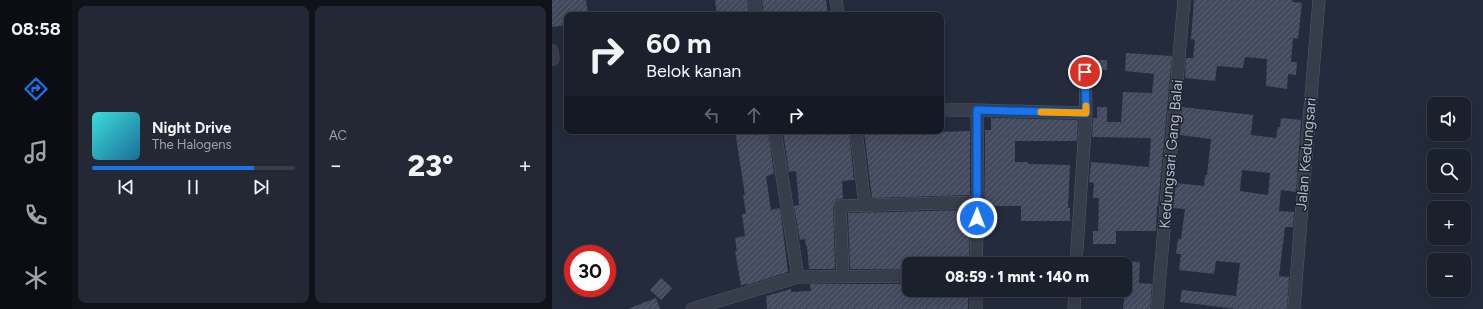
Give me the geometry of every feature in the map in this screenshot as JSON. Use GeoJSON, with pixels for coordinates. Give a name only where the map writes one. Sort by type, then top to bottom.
{"type":"FeatureCollection","features":[{"type":"Feature","properties":{"kind":"street"},"geometry":{"type":"LineString","coordinates":[[754,0],[756,12]]}},
{"type":"Feature","properties":{"kind":"street"},"geometry":{"type":"LineString","coordinates":[[836,0],[838,12]]}},
{"type":"Feature","properties":{"kind":"street","name":"Kedungsari Gang Balai"},"geometry":{"type":"LineString","coordinates":[[1157,309],[1184,0]]}},
{"type":"Feature","properties":{"kind":"street","name":"Jalan Kedungsari"},"geometry":{"type":"LineString","coordinates":[[1294,309],[1300,218],[1319,0]]}},
{"type":"Feature","properties":{"kind":"street"},"geometry":{"type":"LineString","coordinates":[[1076,257],[1086,113],[1085,72]]}},
{"type":"Feature","properties":{"kind":"street"},"geometry":{"type":"LineString","coordinates":[[944,110],[1086,113]]}},
{"type":"Feature","properties":{"kind":"street"},"geometry":{"type":"LineString","coordinates":[[976,257],[978,202],[977,110]]}},
{"type":"Feature","properties":{"kind":"street"},"geometry":{"type":"LineString","coordinates":[[775,134],[798,277]]}},
{"type":"Feature","properties":{"kind":"street"},"geometry":{"type":"LineString","coordinates":[[856,134],[865,206]]}},
{"type":"Feature","properties":{"kind":"street"},"geometry":{"type":"LineString","coordinates":[[842,277],[840,206],[978,202]]}},
{"type":"Feature","properties":{"kind":"street"},"geometry":{"type":"LineString","coordinates":[[692,309],[798,277],[902,276]]}},
{"type":"Feature","properties":{"kind":"street"},"geometry":{"type":"LineString","coordinates":[[976,297],[976,309]]}},
{"type":"Feature","properties":{"kind":"street"},"geometry":{"type":"LineString","coordinates":[[1074,309],[1075,297]]}},
{"type":"Feature","properties":{"kind":"building"},"geometry":{"type":"Polygon","coordinates":[[[552,0],[586,0],[588,12],[564,12],[564,25],[552,27],[552,0]]]}},
{"type":"Feature","properties":{"kind":"building"},"geometry":{"type":"Polygon","coordinates":[[[715,0],[747,0],[749,12],[717,12],[715,0]]]}},
{"type":"Feature","properties":{"kind":"building"},"geometry":{"type":"Polygon","coordinates":[[[762,0],[826,0],[828,12],[764,12],[762,0]]]}},
{"type":"Feature","properties":{"kind":"building"},"geometry":{"type":"Polygon","coordinates":[[[1194,0],[1293,0],[1292,2],[1302,3],[1298,39],[1293,38],[1291,62],[1297,62],[1296,75],[1288,74],[1287,89],[1266,86],[1267,59],[1245,57],[1243,68],[1217,66],[1215,81],[1185,78],[1186,58],[1193,58],[1195,40],[1191,39],[1194,0]]]}},
{"type":"Feature","properties":{"kind":"building"},"geometry":{"type":"Polygon","coordinates":[[[1126,53],[1172,56],[1157,206],[1156,231],[1116,231],[1116,244],[1093,244],[1093,231],[1098,231],[1099,198],[1093,198],[1094,183],[1089,182],[1091,162],[1149,167],[1151,138],[1092,137],[1093,118],[1097,118],[1097,107],[1107,107],[1107,122],[1121,122],[1123,92],[1152,93],[1154,74],[1125,71],[1126,53]]]}},
{"type":"Feature","properties":{"kind":"building"},"geometry":{"type":"Polygon","coordinates":[[[1089,60],[1107,60],[1107,70],[1092,70],[1089,66],[1089,60]]]}},
{"type":"Feature","properties":{"kind":"building"},"geometry":{"type":"Polygon","coordinates":[[[1182,107],[1253,115],[1251,135],[1276,138],[1278,127],[1280,127],[1281,118],[1301,120],[1296,192],[1281,190],[1279,211],[1294,212],[1293,227],[1285,227],[1279,276],[1289,277],[1287,309],[1236,309],[1180,302],[1182,290],[1236,296],[1240,263],[1216,261],[1214,274],[1179,270],[1181,254],[1176,254],[1178,239],[1181,239],[1185,209],[1173,208],[1176,183],[1204,186],[1205,175],[1207,175],[1211,139],[1180,135],[1182,107]],[[1242,170],[1240,191],[1268,195],[1270,173],[1242,170]]]}},
{"type":"Feature","properties":{"kind":"building"},"geometry":{"type":"Polygon","coordinates":[[[991,118],[1078,120],[1077,141],[1015,141],[1015,162],[1028,162],[1028,164],[1070,165],[1068,208],[1070,208],[1070,221],[1021,221],[1021,206],[985,206],[985,130],[991,130],[991,118]]]}},
{"type":"Feature","properties":{"kind":"building"},"geometry":{"type":"Polygon","coordinates":[[[970,131],[970,195],[872,198],[864,134],[944,134],[944,132],[970,131]]]}},
{"type":"Feature","properties":{"kind":"building"},"geometry":{"type":"Polygon","coordinates":[[[735,134],[768,134],[774,174],[766,176],[771,210],[780,208],[788,272],[750,284],[741,285],[735,251],[737,251],[735,238],[745,236],[742,214],[746,214],[743,195],[745,195],[735,134]]]}},
{"type":"Feature","properties":{"kind":"building"},"geometry":{"type":"Polygon","coordinates":[[[783,134],[849,134],[854,180],[842,181],[843,198],[836,200],[833,206],[835,269],[809,269],[807,246],[805,239],[800,240],[794,206],[799,205],[796,171],[789,172],[783,134]]]}},
{"type":"Feature","properties":{"kind":"building"},"geometry":{"type":"Polygon","coordinates":[[[970,210],[969,257],[902,257],[902,269],[850,269],[848,213],[970,210]]]}},
{"type":"Feature","properties":{"kind":"building"},"geometry":{"type":"Polygon","coordinates":[[[1132,261],[1140,262],[1139,283],[1152,284],[1150,309],[1123,309],[1124,297],[1132,297],[1132,261]]]}},
{"type":"Feature","properties":{"kind":"building"},"geometry":{"type":"Polygon","coordinates":[[[661,278],[672,288],[661,300],[650,290],[661,278]]]}},
{"type":"Feature","properties":{"kind":"building"},"geometry":{"type":"Polygon","coordinates":[[[810,284],[902,284],[902,297],[968,297],[968,309],[767,309],[766,296],[791,289],[791,292],[811,291],[810,284]]]}},
{"type":"Feature","properties":{"kind":"building"},"geometry":{"type":"Polygon","coordinates":[[[656,298],[660,309],[630,309],[630,308],[656,298]]]}},
{"type":"Feature","properties":{"kind":"slow traffic"},"geometry":{"type":"LineString","coordinates":[[1041,112],[1086,113],[1086,106]]}},
{"type":"Feature","properties":{"kind":"route"},"geometry":{"type":"LineString","coordinates":[[977,218],[977,110],[1086,113],[1085,72]]}}]}
